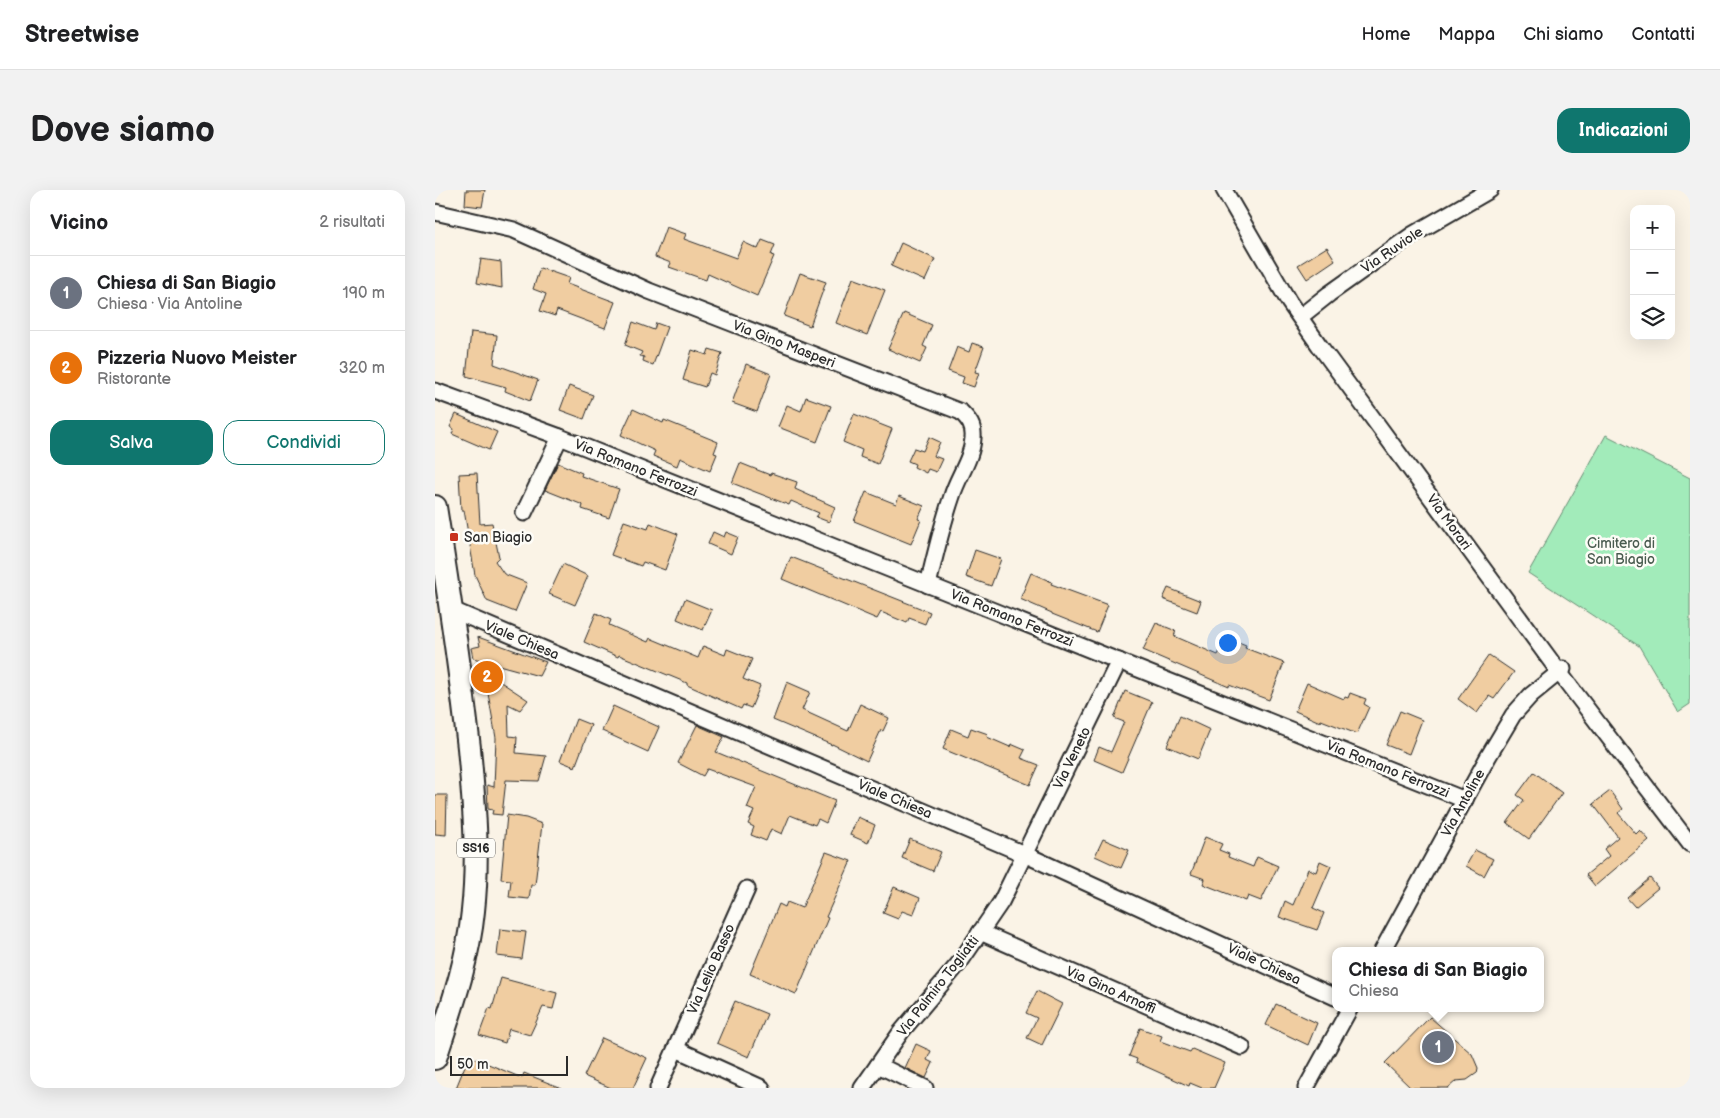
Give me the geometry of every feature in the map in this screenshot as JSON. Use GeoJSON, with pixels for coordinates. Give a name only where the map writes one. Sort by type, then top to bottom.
{"type":"FeatureCollection","features":[{"type":"Feature","properties":{"kind":"main road","name":"SS16"},"geometry":{"type":"LineString","coordinates":[[435,507],[464,705],[475,825],[475,887],[465,962],[435,1058]]}},
{"type":"Feature","properties":{"kind":"street","name":"Via Morari"},"geometry":{"type":"LineString","coordinates":[[1224,190],[1299,317],[1690,844]]}},
{"type":"Feature","properties":{"kind":"street","name":"Via Ruviole"},"geometry":{"type":"LineString","coordinates":[[1299,317],[1412,235],[1490,190]]}},
{"type":"Feature","properties":{"kind":"street","name":"Via Gino Masperi"},"geometry":{"type":"LineString","coordinates":[[435,212],[514,230],[649,291],[961,412],[971,422],[973,437],[971,452],[950,503],[929,585]]}},
{"type":"Feature","properties":{"kind":"street","name":"Via Romano Ferrozzi"},"geometry":{"type":"LineString","coordinates":[[435,391],[560,438],[1465,800]]}},
{"type":"Feature","properties":{"kind":"street","name":"Via Romano Ferrozzi"},"geometry":{"type":"LineString","coordinates":[[524,514],[560,438]]}},
{"type":"Feature","properties":{"kind":"street","name":"Viale Chiesa"},"geometry":{"type":"LineString","coordinates":[[450,608],[1024,854],[1332,996]]}},
{"type":"Feature","properties":{"kind":"street","name":"Via Veneto"},"geometry":{"type":"LineString","coordinates":[[1024,854],[1119,661]]}},
{"type":"Feature","properties":{"kind":"street","name":"Via Antoline"},"geometry":{"type":"LineString","coordinates":[[1384,947],[1513,715],[1531,695],[1561,671]]}},
{"type":"Feature","properties":{"kind":"street","name":"Via Palmiro Togliatti"},"geometry":{"type":"LineString","coordinates":[[862,1088],[901,1032],[960,962],[1001,902],[1024,854]]}},
{"type":"Feature","properties":{"kind":"street","name":"Via Lelio Basso"},"geometry":{"type":"LineString","coordinates":[[658,1088],[747,888]]}},
{"type":"Feature","properties":{"kind":"street","name":"Via Gino Arnoffi"},"geometry":{"type":"LineString","coordinates":[[980,932],[1242,1047]]}},
{"type":"Feature","properties":{"kind":"street"},"geometry":{"type":"LineString","coordinates":[[1306,1088],[1348,1012]]}},
{"type":"Feature","properties":{"kind":"street"},"geometry":{"type":"LineString","coordinates":[[676,1049],[762,1088]]}},
{"type":"Feature","properties":{"kind":"street"},"geometry":{"type":"LineString","coordinates":[[878,1065],[925,1088]]}},
{"type":"Feature","properties":{"kind":"green space","name":"Cimitero di San Biagio"},"geometry":{"type":"Polygon","coordinates":[[[1606,435],[1690,478],[1690,704],[1678,712],[1639,646],[1528,573],[1606,435]]]}},
{"type":"Feature","properties":{"kind":"building"},"geometry":{"type":"Polygon","coordinates":[[[466,190],[485,190],[482,207],[465,205],[466,190]]]}},
{"type":"Feature","properties":{"kind":"building"},"geometry":{"type":"Polygon","coordinates":[[[666,227],[686,234],[684,239],[736,258],[743,242],[758,249],[762,240],[775,245],[771,255],[774,256],[757,296],[708,274],[706,280],[669,267],[671,263],[655,257],[666,227]]]}},
{"type":"Feature","properties":{"kind":"building"},"geometry":{"type":"Polygon","coordinates":[[[901,243],[935,259],[925,281],[891,266],[901,243]]]}},
{"type":"Feature","properties":{"kind":"building"},"geometry":{"type":"Polygon","coordinates":[[[1327,247],[1335,260],[1307,279],[1298,265],[1327,247]]]}},
{"type":"Feature","properties":{"kind":"building"},"geometry":{"type":"Polygon","coordinates":[[[481,259],[501,262],[502,288],[477,283],[481,259]]]}},
{"type":"Feature","properties":{"kind":"building"},"geometry":{"type":"Polygon","coordinates":[[[540,268],[569,278],[567,284],[615,302],[605,328],[557,310],[555,316],[540,311],[546,294],[533,289],[540,268]]]}},
{"type":"Feature","properties":{"kind":"building"},"geometry":{"type":"Polygon","coordinates":[[[800,273],[826,282],[810,326],[784,316],[800,273]]]}},
{"type":"Feature","properties":{"kind":"building"},"geometry":{"type":"Polygon","coordinates":[[[853,278],[885,290],[867,335],[836,323],[853,278]]]}},
{"type":"Feature","properties":{"kind":"building"},"geometry":{"type":"Polygon","coordinates":[[[904,313],[932,325],[923,346],[927,348],[920,363],[888,349],[904,313]]]}},
{"type":"Feature","properties":{"kind":"building"},"geometry":{"type":"Polygon","coordinates":[[[633,322],[654,330],[656,323],[667,327],[653,365],[643,361],[644,357],[640,356],[642,352],[625,345],[633,322]]]}},
{"type":"Feature","properties":{"kind":"building"},"geometry":{"type":"Polygon","coordinates":[[[471,332],[497,335],[494,364],[538,380],[530,401],[505,391],[506,387],[466,376],[471,332]]]}},
{"type":"Feature","properties":{"kind":"building"},"geometry":{"type":"Polygon","coordinates":[[[972,343],[984,347],[975,372],[979,373],[974,387],[962,383],[964,377],[948,371],[957,347],[969,352],[972,343]]]}},
{"type":"Feature","properties":{"kind":"building"},"geometry":{"type":"Polygon","coordinates":[[[709,349],[722,353],[715,375],[710,373],[705,387],[683,380],[692,350],[707,355],[709,349]]]}},
{"type":"Feature","properties":{"kind":"building"},"geometry":{"type":"Polygon","coordinates":[[[746,364],[771,374],[757,412],[732,403],[746,364]]]}},
{"type":"Feature","properties":{"kind":"building"},"geometry":{"type":"Polygon","coordinates":[[[569,386],[593,395],[584,419],[560,410],[569,386]]]}},
{"type":"Feature","properties":{"kind":"building"},"geometry":{"type":"Polygon","coordinates":[[[806,397],[831,406],[817,442],[778,427],[787,405],[801,411],[806,397]]]}},
{"type":"Feature","properties":{"kind":"building"},"geometry":{"type":"Polygon","coordinates":[[[633,409],[663,423],[664,420],[718,442],[714,453],[717,454],[710,471],[680,458],[677,466],[653,456],[655,451],[621,435],[633,409]]]}},
{"type":"Feature","properties":{"kind":"building"},"geometry":{"type":"Polygon","coordinates":[[[456,414],[497,432],[489,450],[452,434],[454,429],[450,427],[456,414]]]}},
{"type":"Feature","properties":{"kind":"building"},"geometry":{"type":"Polygon","coordinates":[[[854,414],[892,429],[878,464],[860,457],[862,450],[843,442],[854,414]]]}},
{"type":"Feature","properties":{"kind":"building"},"geometry":{"type":"Polygon","coordinates":[[[929,437],[940,442],[934,456],[942,459],[936,472],[928,469],[926,473],[914,467],[915,464],[908,461],[914,448],[923,451],[929,437]]]}},
{"type":"Feature","properties":{"kind":"building"},"geometry":{"type":"Polygon","coordinates":[[[558,463],[582,473],[581,476],[619,489],[609,518],[582,509],[583,505],[545,490],[558,463]]]}},
{"type":"Feature","properties":{"kind":"building"},"geometry":{"type":"Polygon","coordinates":[[[740,463],[770,475],[771,473],[797,482],[795,489],[835,507],[829,522],[816,517],[819,513],[791,501],[789,505],[732,483],[740,463]]]}},
{"type":"Feature","properties":{"kind":"building"},"geometry":{"type":"Polygon","coordinates":[[[477,473],[480,524],[492,523],[499,557],[495,561],[504,574],[527,583],[515,612],[487,601],[475,575],[464,510],[461,510],[459,474],[477,473]]]}},
{"type":"Feature","properties":{"kind":"building"},"geometry":{"type":"Polygon","coordinates":[[[866,492],[896,504],[899,496],[924,506],[918,519],[921,520],[911,544],[854,521],[866,492]]]}},
{"type":"Feature","properties":{"kind":"building"},"geometry":{"type":"Polygon","coordinates":[[[624,521],[648,529],[650,523],[678,534],[665,570],[643,562],[641,566],[611,555],[624,521]]]}},
{"type":"Feature","properties":{"kind":"building"},"geometry":{"type":"Polygon","coordinates":[[[713,532],[724,537],[726,532],[738,537],[731,554],[708,544],[713,532]]]}},
{"type":"Feature","properties":{"kind":"building"},"geometry":{"type":"Polygon","coordinates":[[[975,550],[1001,559],[991,586],[966,577],[975,550]]]}},
{"type":"Feature","properties":{"kind":"building"},"geometry":{"type":"Polygon","coordinates":[[[791,557],[930,612],[925,624],[909,618],[907,623],[881,612],[877,619],[782,579],[791,557]]]}},
{"type":"Feature","properties":{"kind":"building"},"geometry":{"type":"Polygon","coordinates":[[[563,564],[588,576],[575,605],[549,594],[563,564]]]}},
{"type":"Feature","properties":{"kind":"building"},"geometry":{"type":"Polygon","coordinates":[[[1031,573],[1052,582],[1051,584],[1108,605],[1097,632],[1020,599],[1031,573]]]}},
{"type":"Feature","properties":{"kind":"building"},"geometry":{"type":"Polygon","coordinates":[[[1168,588],[1201,601],[1197,612],[1163,599],[1168,588]]]}},
{"type":"Feature","properties":{"kind":"building"},"geometry":{"type":"Polygon","coordinates":[[[685,599],[712,610],[703,630],[677,619],[685,599]]]}},
{"type":"Feature","properties":{"kind":"building"},"geometry":{"type":"Polygon","coordinates":[[[596,613],[611,620],[609,625],[648,642],[650,638],[698,658],[703,646],[725,655],[727,649],[752,659],[743,679],[760,686],[751,708],[743,705],[741,709],[687,685],[687,683],[584,642],[596,613]]]}},
{"type":"Feature","properties":{"kind":"building"},"geometry":{"type":"Polygon","coordinates":[[[1156,623],[1176,631],[1174,636],[1218,655],[1226,637],[1246,645],[1245,648],[1284,663],[1269,700],[1229,685],[1229,687],[1143,650],[1156,623]]]}},
{"type":"Feature","properties":{"kind":"building"},"geometry":{"type":"Polygon","coordinates":[[[478,637],[546,662],[539,676],[473,658],[471,648],[480,646],[478,637]]]}},
{"type":"Feature","properties":{"kind":"building"},"geometry":{"type":"Polygon","coordinates":[[[1489,655],[1514,672],[1494,699],[1489,696],[1477,713],[1458,699],[1489,655]]]}},
{"type":"Feature","properties":{"kind":"building"},"geometry":{"type":"Polygon","coordinates":[[[484,671],[528,700],[520,710],[508,704],[509,736],[517,737],[516,753],[546,756],[539,781],[506,780],[502,815],[492,814],[493,810],[488,809],[487,785],[494,787],[496,738],[484,671]]]}},
{"type":"Feature","properties":{"kind":"building"},"geometry":{"type":"Polygon","coordinates":[[[787,682],[810,692],[802,710],[848,731],[860,704],[889,718],[883,731],[881,730],[867,761],[832,744],[773,720],[787,682]]]}},
{"type":"Feature","properties":{"kind":"building"},"geometry":{"type":"Polygon","coordinates":[[[1307,683],[1344,699],[1345,697],[1348,698],[1350,693],[1366,699],[1364,704],[1369,707],[1357,734],[1321,720],[1320,722],[1295,711],[1307,683]]]}},
{"type":"Feature","properties":{"kind":"building"},"geometry":{"type":"Polygon","coordinates":[[[1125,691],[1152,702],[1122,772],[1094,760],[1099,747],[1111,752],[1124,722],[1114,718],[1125,691]]]}},
{"type":"Feature","properties":{"kind":"building"},"geometry":{"type":"Polygon","coordinates":[[[613,706],[659,727],[648,752],[602,731],[613,706]]]}},
{"type":"Feature","properties":{"kind":"building"},"geometry":{"type":"Polygon","coordinates":[[[1400,711],[1422,720],[1409,754],[1386,745],[1400,711]]]}},
{"type":"Feature","properties":{"kind":"building"},"geometry":{"type":"Polygon","coordinates":[[[1180,716],[1210,730],[1198,759],[1167,746],[1180,716]]]}},
{"type":"Feature","properties":{"kind":"building"},"geometry":{"type":"Polygon","coordinates":[[[576,719],[591,725],[575,767],[560,761],[576,719]]]}},
{"type":"Feature","properties":{"kind":"building"},"geometry":{"type":"Polygon","coordinates":[[[697,725],[724,737],[716,752],[835,801],[826,823],[818,819],[815,825],[790,815],[782,834],[771,829],[766,841],[751,835],[754,827],[748,824],[754,811],[747,808],[756,787],[707,769],[703,776],[678,763],[697,725]]]}},
{"type":"Feature","properties":{"kind":"building"},"geometry":{"type":"Polygon","coordinates":[[[971,728],[988,734],[987,737],[1010,747],[1011,744],[1025,750],[1021,758],[1039,765],[1030,785],[943,749],[951,729],[968,736],[971,728]]]}},
{"type":"Feature","properties":{"kind":"building"},"geometry":{"type":"Polygon","coordinates":[[[1534,772],[1562,793],[1529,839],[1507,823],[1524,800],[1517,795],[1534,772]]]}},
{"type":"Feature","properties":{"kind":"building"},"geometry":{"type":"Polygon","coordinates":[[[1610,791],[1623,809],[1618,813],[1636,834],[1640,830],[1649,840],[1595,886],[1586,875],[1609,856],[1604,849],[1618,837],[1593,804],[1610,791]]]}},
{"type":"Feature","properties":{"kind":"building"},"geometry":{"type":"Polygon","coordinates":[[[435,795],[447,795],[446,835],[435,834],[435,795]]]}},
{"type":"Feature","properties":{"kind":"building"},"geometry":{"type":"Polygon","coordinates":[[[507,815],[526,818],[542,824],[535,885],[531,885],[529,899],[509,897],[511,880],[501,879],[507,815]]]}},
{"type":"Feature","properties":{"kind":"building"},"geometry":{"type":"Polygon","coordinates":[[[858,817],[875,825],[868,843],[850,835],[858,817]]]}},
{"type":"Feature","properties":{"kind":"building"},"geometry":{"type":"Polygon","coordinates":[[[1205,837],[1222,844],[1219,850],[1229,854],[1228,857],[1253,867],[1257,857],[1278,866],[1261,901],[1248,896],[1246,901],[1203,884],[1205,879],[1191,874],[1205,837]]]}},
{"type":"Feature","properties":{"kind":"building"},"geometry":{"type":"Polygon","coordinates":[[[910,839],[941,852],[933,871],[902,858],[910,839]]]}},
{"type":"Feature","properties":{"kind":"building"},"geometry":{"type":"Polygon","coordinates":[[[1103,839],[1129,850],[1121,868],[1095,856],[1103,839]]]}},
{"type":"Feature","properties":{"kind":"building"},"geometry":{"type":"Polygon","coordinates":[[[1475,850],[1493,859],[1484,876],[1466,866],[1475,850]]]}},
{"type":"Feature","properties":{"kind":"building"},"geometry":{"type":"Polygon","coordinates":[[[826,852],[851,861],[826,917],[828,918],[796,994],[750,974],[779,904],[785,907],[787,902],[802,908],[826,852]]]}},
{"type":"Feature","properties":{"kind":"building"},"geometry":{"type":"Polygon","coordinates":[[[1320,861],[1331,866],[1313,908],[1324,913],[1317,930],[1279,917],[1285,901],[1293,905],[1308,869],[1316,872],[1320,861]]]}},
{"type":"Feature","properties":{"kind":"building"},"geometry":{"type":"Polygon","coordinates":[[[1650,878],[1658,888],[1635,907],[1627,898],[1650,878]]]}},
{"type":"Feature","properties":{"kind":"building"},"geometry":{"type":"Polygon","coordinates":[[[894,887],[920,898],[913,915],[902,911],[898,919],[883,913],[894,887]]]}},
{"type":"Feature","properties":{"kind":"building"},"geometry":{"type":"Polygon","coordinates":[[[500,929],[526,932],[522,959],[497,956],[500,929]]]}},
{"type":"Feature","properties":{"kind":"building"},"geometry":{"type":"Polygon","coordinates":[[[501,978],[557,993],[553,1009],[543,1007],[530,1035],[509,1029],[505,1043],[479,1035],[489,1008],[492,1009],[501,978]]]}},
{"type":"Feature","properties":{"kind":"building"},"geometry":{"type":"Polygon","coordinates":[[[1037,991],[1062,1004],[1042,1045],[1027,1038],[1037,1018],[1026,1013],[1037,991]]]}},
{"type":"Feature","properties":{"kind":"building"},"geometry":{"type":"Polygon","coordinates":[[[735,1001],[767,1014],[749,1057],[717,1043],[735,1001]]]}},
{"type":"Feature","properties":{"kind":"building"},"geometry":{"type":"Polygon","coordinates":[[[1276,1004],[1317,1023],[1308,1045],[1266,1025],[1276,1004]]]}},
{"type":"Feature","properties":{"kind":"building"},"geometry":{"type":"Polygon","coordinates":[[[1430,1017],[1472,1054],[1478,1068],[1477,1073],[1467,1080],[1456,1081],[1448,1088],[1411,1088],[1385,1063],[1430,1017]]]}},
{"type":"Feature","properties":{"kind":"building"},"geometry":{"type":"Polygon","coordinates":[[[1140,1028],[1162,1036],[1160,1041],[1190,1052],[1192,1049],[1225,1063],[1214,1088],[1202,1088],[1190,1083],[1189,1086],[1136,1062],[1137,1059],[1129,1056],[1140,1028]]]}},
{"type":"Feature","properties":{"kind":"building"},"geometry":{"type":"Polygon","coordinates":[[[602,1038],[647,1058],[633,1088],[611,1088],[584,1076],[602,1038]]]}},
{"type":"Feature","properties":{"kind":"building"},"geometry":{"type":"Polygon","coordinates":[[[916,1044],[931,1051],[927,1060],[933,1063],[926,1078],[905,1068],[916,1044]]]}},
{"type":"Feature","properties":{"kind":"building"},"geometry":{"type":"Polygon","coordinates":[[[469,1056],[522,1078],[524,1073],[561,1088],[456,1088],[469,1056]]]}},
{"type":"Feature","properties":{"kind":"place","name":"San Biagio"},"geometry":{"type":"Point","coordinates":[454,537]}},
{"type":"Feature","properties":{"kind":"place","name":"Pizzeria Nuovo Meister"},"geometry":{"type":"Point","coordinates":[487,677]}},
{"type":"Feature","properties":{"kind":"place","name":"Chiesa di San Biagio"},"geometry":{"type":"Point","coordinates":[1438,1047]}}]}
